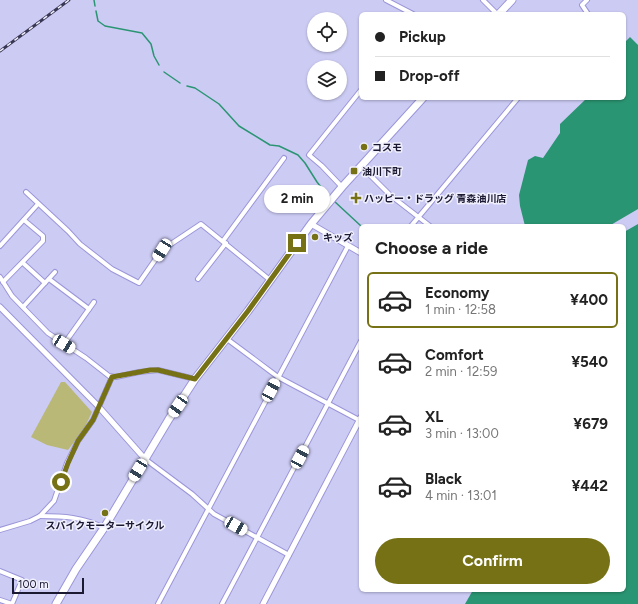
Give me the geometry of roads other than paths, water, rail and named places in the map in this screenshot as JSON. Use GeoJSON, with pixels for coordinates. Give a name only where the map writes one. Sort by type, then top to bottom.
{"type":"FeatureCollection","features":[{"type":"Feature","properties":{"kind":"highway"},"geometry":{"type":"LineString","coordinates":[[500,12],[512,0]]}},
{"type":"Feature","properties":{"kind":"highway"},"geometry":{"type":"LineString","coordinates":[[56,604],[76,569],[104,528],[169,419],[195,379],[227,339],[311,224],[342,187],[421,100]]}},
{"type":"Feature","properties":{"kind":"street"},"geometry":{"type":"LineString","coordinates":[[386,0],[405,12]]}},
{"type":"Feature","properties":{"kind":"street"},"geometry":{"type":"LineString","coordinates":[[483,0],[496,12]]}},
{"type":"Feature","properties":{"kind":"street"},"geometry":{"type":"LineString","coordinates":[[587,0],[582,5],[587,12]]}},
{"type":"Feature","properties":{"kind":"street"},"geometry":{"type":"LineString","coordinates":[[342,187],[309,155],[359,92]]}},
{"type":"Feature","properties":{"kind":"street"},"geometry":{"type":"LineString","coordinates":[[413,224],[516,100]]}},
{"type":"Feature","properties":{"kind":"street"},"geometry":{"type":"LineString","coordinates":[[198,279],[284,158]]}},
{"type":"Feature","properties":{"kind":"street"},"geometry":{"type":"LineString","coordinates":[[361,166],[390,195],[428,224]]}},
{"type":"Feature","properties":{"kind":"street"},"geometry":{"type":"LineString","coordinates":[[26,192],[80,244],[112,269],[139,283],[162,250],[201,224],[270,280]]}},
{"type":"Feature","properties":{"kind":"street"},"geometry":{"type":"LineString","coordinates":[[0,246],[38,204]]}},
{"type":"Feature","properties":{"kind":"street"},"geometry":{"type":"LineString","coordinates":[[3,282],[43,241],[43,236],[24,220]]}},
{"type":"Feature","properties":{"kind":"street"},"geometry":{"type":"LineString","coordinates":[[311,224],[359,252]]}},
{"type":"Feature","properties":{"kind":"street"},"geometry":{"type":"LineString","coordinates":[[158,604],[348,246]]}},
{"type":"Feature","properties":{"kind":"street"},"geometry":{"type":"LineString","coordinates":[[23,263],[45,283]]}},
{"type":"Feature","properties":{"kind":"street"},"geometry":{"type":"LineString","coordinates":[[23,307],[54,272]]}},
{"type":"Feature","properties":{"kind":"street"},"geometry":{"type":"LineString","coordinates":[[0,277],[12,296],[48,333],[112,377],[150,370],[158,370],[195,379]]}},
{"type":"Feature","properties":{"kind":"street"},"geometry":{"type":"LineString","coordinates":[[48,279],[89,309]]}},
{"type":"Feature","properties":{"kind":"street"},"geometry":{"type":"LineString","coordinates":[[64,344],[94,302]]}},
{"type":"Feature","properties":{"kind":"street"},"geometry":{"type":"LineString","coordinates":[[0,307],[98,406],[145,459],[192,494],[214,514],[289,555]]}},
{"type":"Feature","properties":{"kind":"street"},"geometry":{"type":"LineString","coordinates":[[227,339],[278,377],[359,418]]}},
{"type":"Feature","properties":{"kind":"street"},"geometry":{"type":"LineString","coordinates":[[222,604],[359,345]]}},
{"type":"Feature","properties":{"kind":"street"},"geometry":{"type":"LineString","coordinates":[[0,530],[30,521],[40,516],[54,501],[78,441],[93,420],[112,377]]}},
{"type":"Feature","properties":{"kind":"street"},"geometry":{"type":"LineString","coordinates":[[263,604],[359,420]]}},
{"type":"Feature","properties":{"kind":"street"},"geometry":{"type":"LineString","coordinates":[[40,516],[60,516],[87,521],[104,528]]}},
{"type":"Feature","properties":{"kind":"street"},"geometry":{"type":"LineString","coordinates":[[0,571],[22,580],[12,604],[0,600]]}},
{"type":"Feature","properties":{"kind":"waterway"},"geometry":{"type":"LineString","coordinates":[[94,0],[95,6]]}},
{"type":"Feature","properties":{"kind":"waterway"},"geometry":{"type":"LineString","coordinates":[[96,11],[98,21],[105,26],[142,33],[151,44],[154,56],[159,65]]}},
{"type":"Feature","properties":{"kind":"waterway"},"geometry":{"type":"LineString","coordinates":[[164,72],[180,83]]}},
{"type":"Feature","properties":{"kind":"waterway"},"geometry":{"type":"LineString","coordinates":[[187,86],[195,88],[219,104],[239,126],[270,145],[279,146],[298,155],[329,197]]}},
{"type":"Feature","properties":{"kind":"waterway"},"geometry":{"type":"LineString","coordinates":[[334,201],[359,224]]}},
{"type":"Feature","properties":{"kind":"railway"},"geometry":{"type":"LineString","coordinates":[[0,51],[69,0]]}},
{"type":"Feature","properties":{"kind":"place","name":"コスモ"},"geometry":{"type":"Point","coordinates":[364,147]}},
{"type":"Feature","properties":{"kind":"place","name":"油川下町"},"geometry":{"type":"Point","coordinates":[354,171]}},
{"type":"Feature","properties":{"kind":"place","name":"ハッピー・ドラッグ 青森油川店"},"geometry":{"type":"Point","coordinates":[356,198]}},
{"type":"Feature","properties":{"kind":"place","name":"キッズ"},"geometry":{"type":"Point","coordinates":[315,237]}},
{"type":"Feature","properties":{"kind":"place","name":"スパイクモーターサイクル"},"geometry":{"type":"Point","coordinates":[105,513]}}]}
